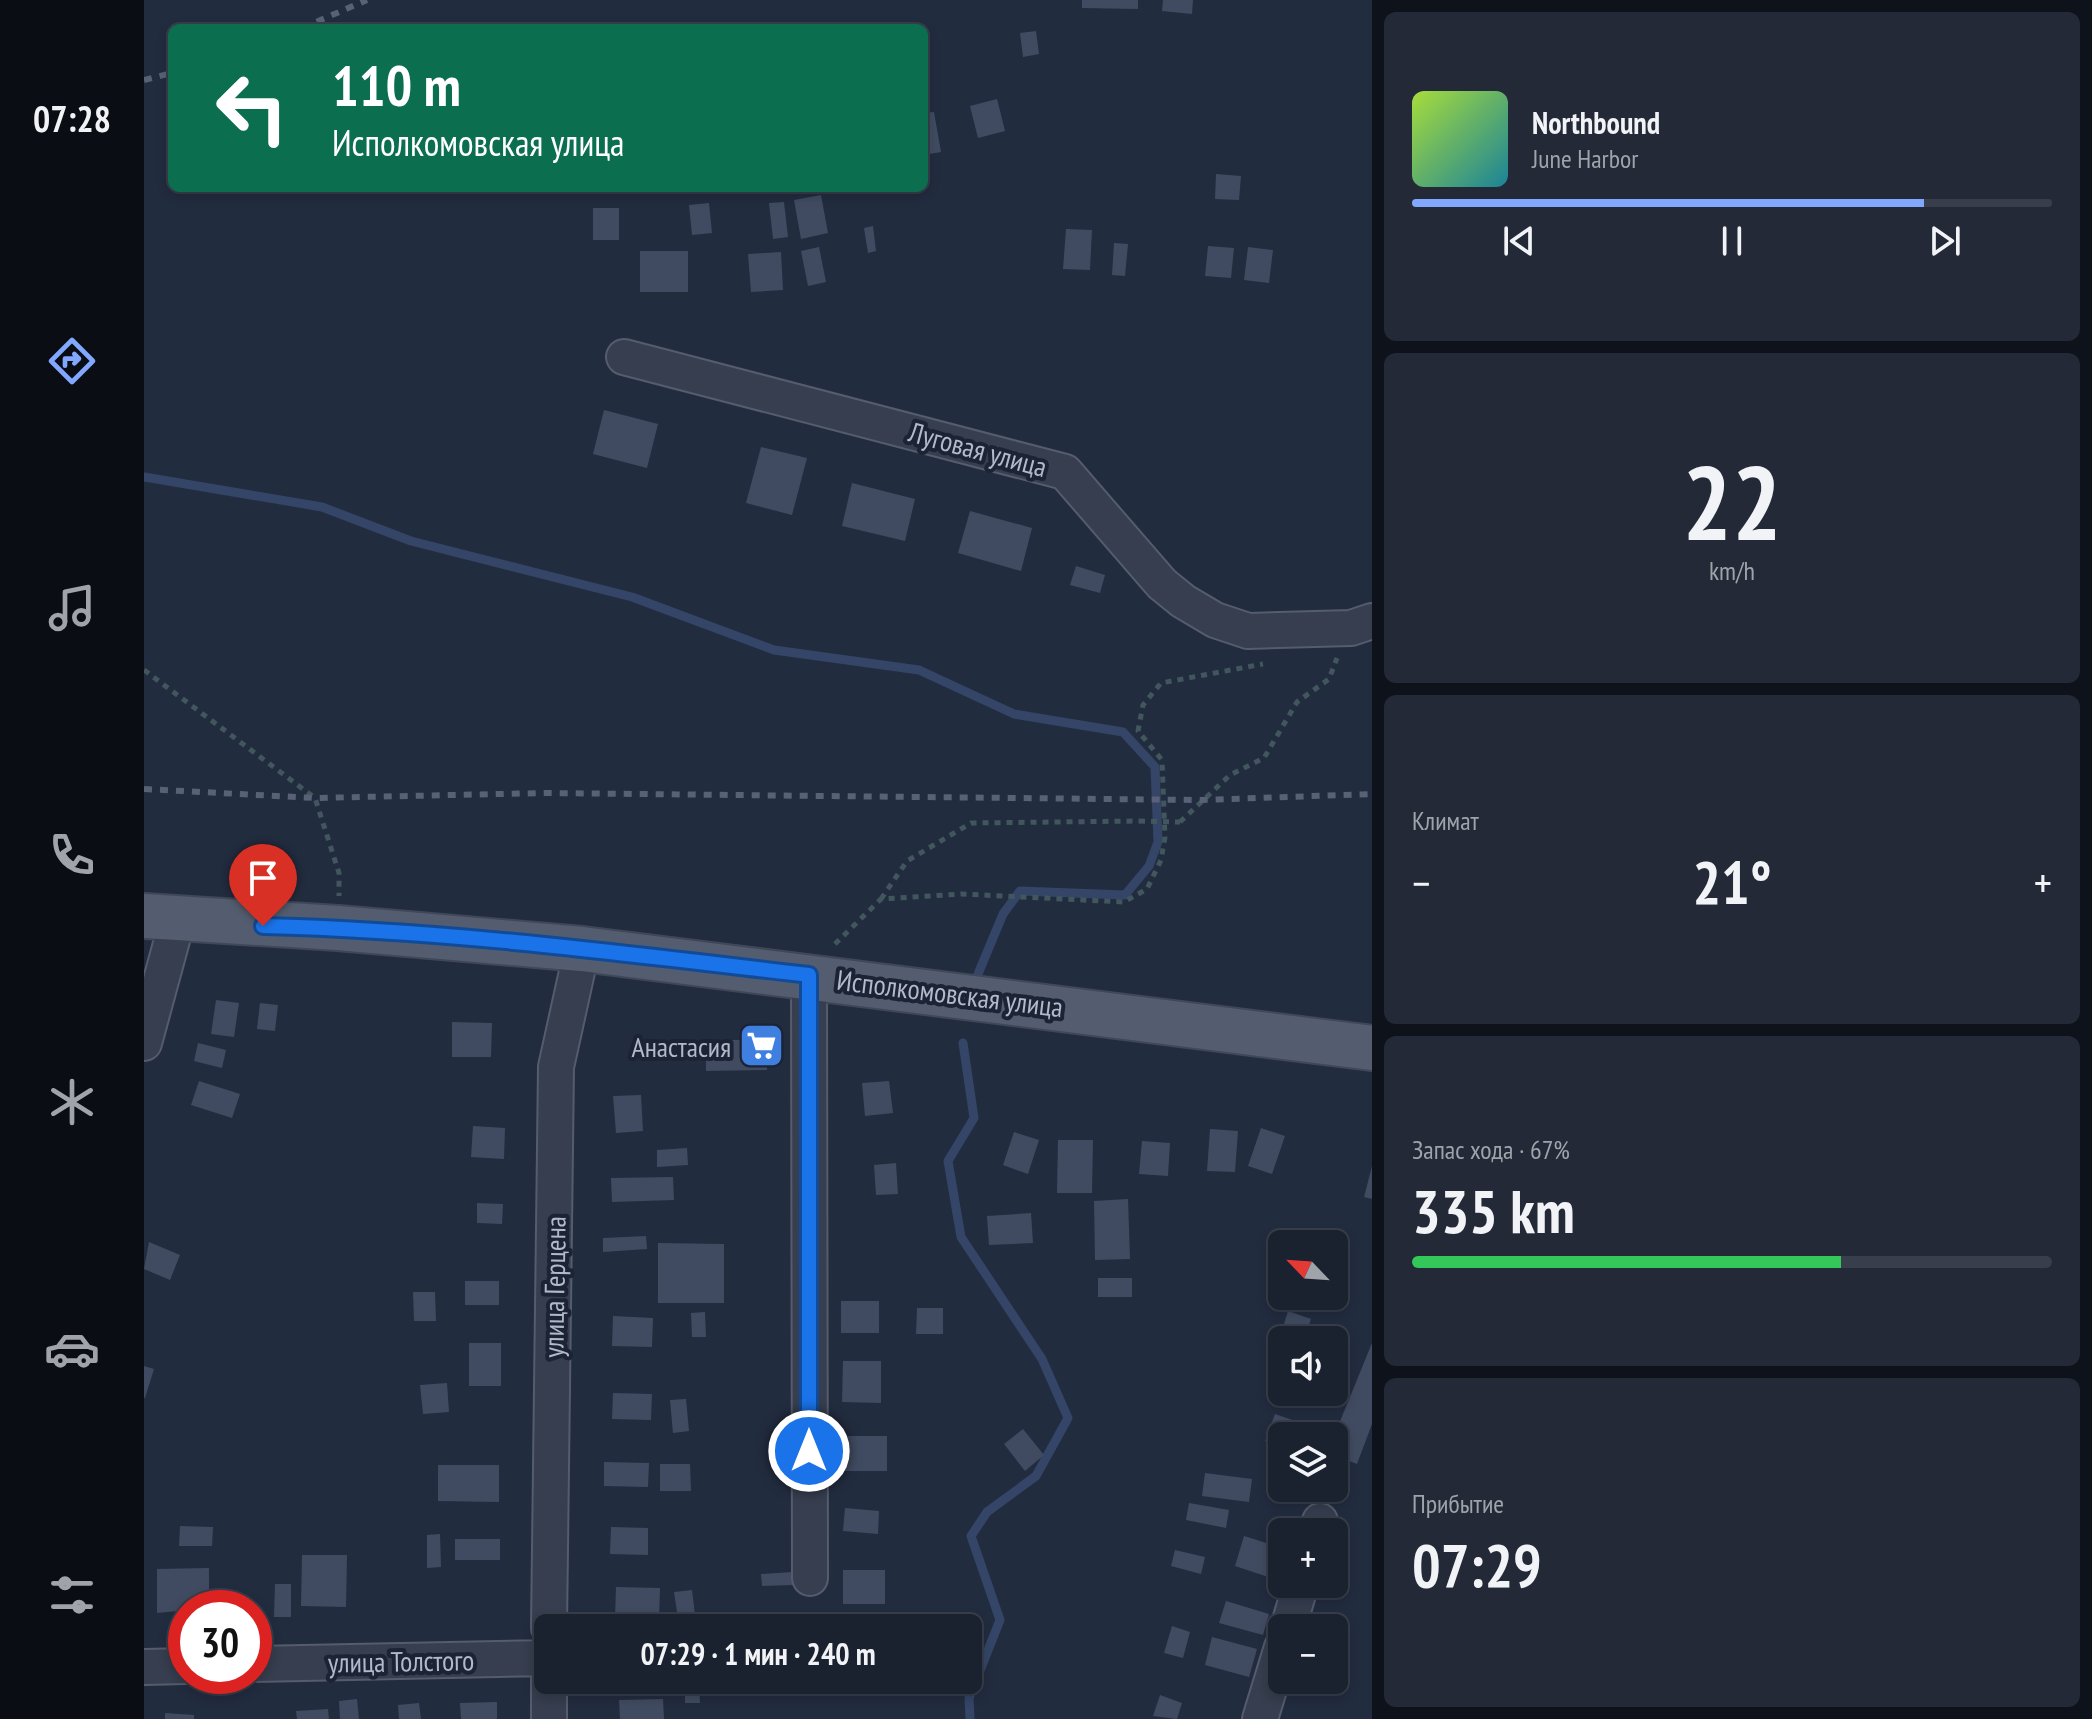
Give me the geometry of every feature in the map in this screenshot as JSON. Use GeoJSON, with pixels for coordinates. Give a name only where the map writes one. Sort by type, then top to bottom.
{"type":"FeatureCollection","features":[{"type":"Feature","properties":{"kind":"main road","name":"Исполкомовская улица"},"geometry":{"type":"LineString","coordinates":[[161,917],[263,926],[338,928],[582,949],[809,975],[1372,1048]]}},
{"type":"Feature","properties":{"kind":"street","name":"Луговая улица"},"geometry":{"type":"LineString","coordinates":[[624,357],[1065,472],[1162,584],[1215,620],[1248,631],[1362,624]]}},
{"type":"Feature","properties":{"kind":"street"},"geometry":{"type":"LineString","coordinates":[[144,1043],[161,917]]}},
{"type":"Feature","properties":{"kind":"street","name":"улица Герцена"},"geometry":{"type":"LineString","coordinates":[[549,1614],[556,1067],[582,949]]}},
{"type":"Feature","properties":{"kind":"street"},"geometry":{"type":"LineString","coordinates":[[809,975],[810,1578]]}},
{"type":"Feature","properties":{"kind":"street","name":"улица Толстого"},"geometry":{"type":"LineString","coordinates":[[272,1664],[534,1658]]}},
{"type":"Feature","properties":{"kind":"street"},"geometry":{"type":"LineString","coordinates":[[144,1667],[168,1666]]}},
{"type":"Feature","properties":{"kind":"street"},"geometry":{"type":"LineString","coordinates":[[1260,1719],[1268,1693]]}},
{"type":"Feature","properties":{"kind":"street"},"geometry":{"type":"LineString","coordinates":[[549,1694],[549,1719]]}},
{"type":"Feature","properties":{"kind":"path"},"geometry":{"type":"LineString","coordinates":[[809,975],[830,948],[881,899],[907,861],[971,823],[1180,822],[1230,775],[1264,758],[1297,702],[1329,679],[1362,624]]}},
{"type":"Feature","properties":{"kind":"path"},"geometry":{"type":"LineString","coordinates":[[881,899],[962,894],[1124,902],[1147,889],[1161,860],[1165,822],[1162,760],[1138,731],[1143,705],[1161,683],[1275,662]]}},
{"type":"Feature","properties":{"kind":"path"},"geometry":{"type":"LineString","coordinates":[[144,670],[315,798],[339,873],[338,928]]}},
{"type":"Feature","properties":{"kind":"building"},"geometry":{"type":"Polygon","coordinates":[[[1082,0],[1138,0],[1138,9],[1082,8],[1082,0]]]}},
{"type":"Feature","properties":{"kind":"building"},"geometry":{"type":"Polygon","coordinates":[[[1163,0],[1193,0],[1192,14],[1162,11],[1163,0]]]}},
{"type":"Feature","properties":{"kind":"building"},"geometry":{"type":"Polygon","coordinates":[[[1036,31],[1039,54],[1023,57],[1020,33],[1036,31]]]}},
{"type":"Feature","properties":{"kind":"building"},"geometry":{"type":"Polygon","coordinates":[[[997,99],[1005,131],[978,138],[970,106],[997,99]]]}},
{"type":"Feature","properties":{"kind":"building"},"geometry":{"type":"Polygon","coordinates":[[[934,112],[941,152],[928,154],[928,113],[934,112]]]}},
{"type":"Feature","properties":{"kind":"building"},"geometry":{"type":"Polygon","coordinates":[[[1216,174],[1241,176],[1239,200],[1215,199],[1216,174]]]}},
{"type":"Feature","properties":{"kind":"building"},"geometry":{"type":"Polygon","coordinates":[[[821,195],[828,233],[801,239],[794,200],[821,195]]]}},
{"type":"Feature","properties":{"kind":"building"},"geometry":{"type":"Polygon","coordinates":[[[784,202],[788,237],[773,239],[769,203],[784,202]]]}},
{"type":"Feature","properties":{"kind":"building"},"geometry":{"type":"Polygon","coordinates":[[[709,203],[712,233],[692,235],[689,205],[709,203]]]}},
{"type":"Feature","properties":{"kind":"building"},"geometry":{"type":"Polygon","coordinates":[[[593,208],[619,208],[619,240],[593,240],[593,208]]]}},
{"type":"Feature","properties":{"kind":"building"},"geometry":{"type":"Polygon","coordinates":[[[873,226],[876,251],[868,253],[864,228],[873,226]]]}},
{"type":"Feature","properties":{"kind":"building"},"geometry":{"type":"Polygon","coordinates":[[[1066,229],[1092,230],[1090,270],[1063,269],[1066,229]]]}},
{"type":"Feature","properties":{"kind":"building"},"geometry":{"type":"Polygon","coordinates":[[[1114,243],[1128,244],[1125,276],[1112,275],[1114,243]]]}},
{"type":"Feature","properties":{"kind":"building"},"geometry":{"type":"Polygon","coordinates":[[[1208,246],[1234,248],[1231,278],[1205,276],[1208,246]]]}},
{"type":"Feature","properties":{"kind":"building"},"geometry":{"type":"Polygon","coordinates":[[[819,247],[826,282],[808,286],[801,251],[819,247]]]}},
{"type":"Feature","properties":{"kind":"building"},"geometry":{"type":"Polygon","coordinates":[[[1248,247],[1273,250],[1269,283],[1244,280],[1248,247]]]}},
{"type":"Feature","properties":{"kind":"building"},"geometry":{"type":"Polygon","coordinates":[[[640,251],[688,251],[688,292],[640,292],[640,251]]]}},
{"type":"Feature","properties":{"kind":"building"},"geometry":{"type":"Polygon","coordinates":[[[781,252],[783,290],[751,292],[748,254],[781,252]]]}},
{"type":"Feature","properties":{"kind":"building"},"geometry":{"type":"Polygon","coordinates":[[[604,410],[658,424],[647,468],[593,454],[604,410]]]}},
{"type":"Feature","properties":{"kind":"building"},"geometry":{"type":"Polygon","coordinates":[[[761,447],[807,458],[792,515],[746,503],[761,447]]]}},
{"type":"Feature","properties":{"kind":"building"},"geometry":{"type":"Polygon","coordinates":[[[852,483],[915,499],[905,541],[842,526],[852,483]]]}},
{"type":"Feature","properties":{"kind":"building"},"geometry":{"type":"Polygon","coordinates":[[[970,511],[1032,528],[1021,571],[958,553],[970,511]]]}},
{"type":"Feature","properties":{"kind":"building"},"geometry":{"type":"Polygon","coordinates":[[[1076,566],[1105,575],[1100,593],[1070,585],[1076,566]]]}},
{"type":"Feature","properties":{"kind":"building"},"geometry":{"type":"Polygon","coordinates":[[[216,1000],[239,1003],[234,1037],[211,1034],[216,1000]]]}},
{"type":"Feature","properties":{"kind":"building"},"geometry":{"type":"Polygon","coordinates":[[[260,1003],[278,1005],[275,1031],[257,1029],[260,1003]]]}},
{"type":"Feature","properties":{"kind":"building"},"geometry":{"type":"Polygon","coordinates":[[[452,1022],[492,1023],[491,1057],[452,1057],[452,1022]]]}},
{"type":"Feature","properties":{"kind":"building"},"geometry":{"type":"Polygon","coordinates":[[[706,1040],[767,1040],[767,1070],[706,1071],[706,1040]]]}},
{"type":"Feature","properties":{"kind":"building"},"geometry":{"type":"Polygon","coordinates":[[[198,1043],[226,1050],[222,1068],[194,1061],[198,1043]]]}},
{"type":"Feature","properties":{"kind":"building"},"geometry":{"type":"Polygon","coordinates":[[[199,1081],[240,1094],[232,1118],[191,1105],[199,1081]]]}},
{"type":"Feature","properties":{"kind":"building"},"geometry":{"type":"Polygon","coordinates":[[[889,1081],[893,1113],[865,1116],[862,1083],[889,1081]]]}},
{"type":"Feature","properties":{"kind":"building"},"geometry":{"type":"Polygon","coordinates":[[[641,1095],[643,1131],[616,1133],[613,1096],[641,1095]]]}},
{"type":"Feature","properties":{"kind":"building"},"geometry":{"type":"Polygon","coordinates":[[[473,1126],[505,1128],[504,1159],[471,1157],[473,1126]]]}},
{"type":"Feature","properties":{"kind":"building"},"geometry":{"type":"Polygon","coordinates":[[[1261,1128],[1285,1136],[1272,1174],[1248,1166],[1261,1128]]]}},
{"type":"Feature","properties":{"kind":"building"},"geometry":{"type":"Polygon","coordinates":[[[1210,1129],[1238,1131],[1235,1172],[1207,1171],[1210,1129]]]}},
{"type":"Feature","properties":{"kind":"building"},"geometry":{"type":"Polygon","coordinates":[[[1014,1132],[1039,1140],[1028,1174],[1003,1165],[1014,1132]]]}},
{"type":"Feature","properties":{"kind":"building"},"geometry":{"type":"Polygon","coordinates":[[[1058,1140],[1093,1140],[1092,1193],[1057,1193],[1058,1140]]]}},
{"type":"Feature","properties":{"kind":"building"},"geometry":{"type":"Polygon","coordinates":[[[1142,1141],[1170,1143],[1168,1176],[1139,1174],[1142,1141]]]}},
{"type":"Feature","properties":{"kind":"building"},"geometry":{"type":"Polygon","coordinates":[[[687,1148],[688,1165],[657,1167],[657,1150],[687,1148]]]}},
{"type":"Feature","properties":{"kind":"building"},"geometry":{"type":"Polygon","coordinates":[[[896,1163],[898,1194],[876,1195],[874,1165],[896,1163]]]}},
{"type":"Feature","properties":{"kind":"building"},"geometry":{"type":"Polygon","coordinates":[[[1372,1166],[1372,1199],[1364,1197],[1372,1166]]]}},
{"type":"Feature","properties":{"kind":"building"},"geometry":{"type":"Polygon","coordinates":[[[673,1177],[674,1200],[612,1202],[611,1178],[673,1177]]]}},
{"type":"Feature","properties":{"kind":"building"},"geometry":{"type":"Polygon","coordinates":[[[1128,1199],[1130,1259],[1095,1260],[1094,1201],[1128,1199]]]}},
{"type":"Feature","properties":{"kind":"building"},"geometry":{"type":"Polygon","coordinates":[[[477,1203],[503,1204],[502,1224],[477,1223],[477,1203]]]}},
{"type":"Feature","properties":{"kind":"building"},"geometry":{"type":"Polygon","coordinates":[[[1031,1213],[1033,1243],[989,1245],[987,1216],[1031,1213]]]}},
{"type":"Feature","properties":{"kind":"building"},"geometry":{"type":"Polygon","coordinates":[[[646,1236],[647,1249],[603,1252],[603,1238],[646,1236]]]}},
{"type":"Feature","properties":{"kind":"building"},"geometry":{"type":"Polygon","coordinates":[[[149,1242],[180,1255],[170,1280],[144,1269],[149,1242]]]}},
{"type":"Feature","properties":{"kind":"building"},"geometry":{"type":"Polygon","coordinates":[[[658,1243],[724,1244],[724,1303],[658,1303],[658,1243]]]}},
{"type":"Feature","properties":{"kind":"building"},"geometry":{"type":"Polygon","coordinates":[[[1098,1278],[1132,1278],[1132,1297],[1098,1297],[1098,1278]]]}},
{"type":"Feature","properties":{"kind":"building"},"geometry":{"type":"Polygon","coordinates":[[[465,1281],[499,1281],[499,1305],[465,1305],[465,1281]]]}},
{"type":"Feature","properties":{"kind":"building"},"geometry":{"type":"Polygon","coordinates":[[[413,1292],[435,1292],[436,1321],[414,1321],[413,1292]]]}},
{"type":"Feature","properties":{"kind":"building"},"geometry":{"type":"Polygon","coordinates":[[[841,1301],[879,1301],[879,1333],[841,1333],[841,1301]]]}},
{"type":"Feature","properties":{"kind":"building"},"geometry":{"type":"Polygon","coordinates":[[[917,1308],[943,1308],[943,1334],[916,1334],[917,1308]]]}},
{"type":"Feature","properties":{"kind":"building"},"geometry":{"type":"Polygon","coordinates":[[[1288,1311],[1311,1319],[1309,1326],[1283,1326],[1288,1311]]]}},
{"type":"Feature","properties":{"kind":"building"},"geometry":{"type":"Polygon","coordinates":[[[705,1312],[706,1337],[692,1337],[691,1313],[705,1312]]]}},
{"type":"Feature","properties":{"kind":"building"},"geometry":{"type":"Polygon","coordinates":[[[613,1316],[653,1318],[652,1347],[612,1346],[613,1316]]]}},
{"type":"Feature","properties":{"kind":"building"},"geometry":{"type":"Polygon","coordinates":[[[469,1343],[501,1343],[501,1386],[469,1386],[469,1343]]]}},
{"type":"Feature","properties":{"kind":"building"},"geometry":{"type":"Polygon","coordinates":[[[1372,1343],[1372,1424],[1357,1464],[1348,1460],[1348,1422],[1340,1422],[1372,1343]]]}},
{"type":"Feature","properties":{"kind":"building"},"geometry":{"type":"Polygon","coordinates":[[[843,1361],[881,1361],[881,1403],[842,1402],[843,1361]]]}},
{"type":"Feature","properties":{"kind":"building"},"geometry":{"type":"Polygon","coordinates":[[[144,1366],[154,1369],[145,1398],[144,1398],[144,1366]]]}},
{"type":"Feature","properties":{"kind":"building"},"geometry":{"type":"Polygon","coordinates":[[[447,1383],[449,1412],[423,1414],[420,1385],[447,1383]]]}},
{"type":"Feature","properties":{"kind":"building"},"geometry":{"type":"Polygon","coordinates":[[[613,1393],[652,1394],[651,1420],[612,1419],[613,1393]]]}},
{"type":"Feature","properties":{"kind":"building"},"geometry":{"type":"Polygon","coordinates":[[[686,1399],[689,1431],[673,1433],[670,1400],[686,1399]]]}},
{"type":"Feature","properties":{"kind":"building"},"geometry":{"type":"Polygon","coordinates":[[[1275,1414],[1298,1422],[1272,1422],[1275,1414]]]}},
{"type":"Feature","properties":{"kind":"building"},"geometry":{"type":"Polygon","coordinates":[[[1023,1429],[1044,1455],[1025,1471],[1004,1444],[1023,1429]]]}},
{"type":"Feature","properties":{"kind":"building"},"geometry":{"type":"Polygon","coordinates":[[[845,1436],[887,1436],[887,1471],[845,1471],[845,1436]]]}},
{"type":"Feature","properties":{"kind":"building"},"geometry":{"type":"Polygon","coordinates":[[[604,1462],[649,1463],[648,1487],[604,1486],[604,1462]]]}},
{"type":"Feature","properties":{"kind":"building"},"geometry":{"type":"Polygon","coordinates":[[[660,1464],[690,1464],[691,1491],[660,1491],[660,1464]]]}},
{"type":"Feature","properties":{"kind":"building"},"geometry":{"type":"Polygon","coordinates":[[[438,1465],[499,1465],[499,1502],[438,1501],[438,1465]]]}},
{"type":"Feature","properties":{"kind":"building"},"geometry":{"type":"Polygon","coordinates":[[[1205,1473],[1252,1479],[1249,1502],[1202,1496],[1205,1473]]]}},
{"type":"Feature","properties":{"kind":"building"},"geometry":{"type":"Polygon","coordinates":[[[1189,1503],[1229,1510],[1226,1528],[1186,1520],[1189,1503]]]}},
{"type":"Feature","properties":{"kind":"building"},"geometry":{"type":"Polygon","coordinates":[[[845,1508],[879,1511],[878,1534],[843,1531],[845,1508]]]}},
{"type":"Feature","properties":{"kind":"building"},"geometry":{"type":"Polygon","coordinates":[[[180,1526],[213,1527],[212,1546],[179,1546],[180,1526]]]}},
{"type":"Feature","properties":{"kind":"building"},"geometry":{"type":"Polygon","coordinates":[[[611,1527],[648,1528],[648,1555],[610,1554],[611,1527]]]}},
{"type":"Feature","properties":{"kind":"building"},"geometry":{"type":"Polygon","coordinates":[[[440,1534],[441,1567],[427,1568],[427,1535],[440,1534]]]}},
{"type":"Feature","properties":{"kind":"building"},"geometry":{"type":"Polygon","coordinates":[[[1244,1536],[1268,1544],[1268,1577],[1235,1566],[1244,1536]]]}},
{"type":"Feature","properties":{"kind":"building"},"geometry":{"type":"Polygon","coordinates":[[[455,1539],[500,1539],[500,1560],[455,1560],[455,1539]]]}},
{"type":"Feature","properties":{"kind":"building"},"geometry":{"type":"Polygon","coordinates":[[[1175,1550],[1205,1557],[1201,1574],[1171,1566],[1175,1550]]]}},
{"type":"Feature","properties":{"kind":"building"},"geometry":{"type":"Polygon","coordinates":[[[302,1555],[347,1555],[346,1607],[301,1606],[302,1555]]]}},
{"type":"Feature","properties":{"kind":"building"},"geometry":{"type":"Polygon","coordinates":[[[209,1568],[209,1590],[168,1590],[168,1612],[157,1613],[157,1569],[209,1568]]]}},
{"type":"Feature","properties":{"kind":"building"},"geometry":{"type":"Polygon","coordinates":[[[843,1570],[885,1570],[885,1604],[843,1604],[843,1570]]]}},
{"type":"Feature","properties":{"kind":"building"},"geometry":{"type":"Polygon","coordinates":[[[793,1572],[794,1585],[762,1586],[761,1574],[793,1572]]]}},
{"type":"Feature","properties":{"kind":"building"},"geometry":{"type":"Polygon","coordinates":[[[275,1584],[291,1584],[291,1617],[274,1617],[275,1584]]]}},
{"type":"Feature","properties":{"kind":"building"},"geometry":{"type":"Polygon","coordinates":[[[616,1587],[660,1588],[659,1614],[615,1614],[616,1587]]]}},
{"type":"Feature","properties":{"kind":"building"},"geometry":{"type":"Polygon","coordinates":[[[692,1590],[695,1614],[677,1614],[674,1592],[692,1590]]]}},
{"type":"Feature","properties":{"kind":"building"},"geometry":{"type":"Polygon","coordinates":[[[1226,1601],[1269,1614],[1263,1635],[1219,1623],[1226,1601]]]}},
{"type":"Feature","properties":{"kind":"building"},"geometry":{"type":"Polygon","coordinates":[[[1172,1626],[1190,1632],[1183,1658],[1164,1653],[1172,1626]]]}},
{"type":"Feature","properties":{"kind":"building"},"geometry":{"type":"Polygon","coordinates":[[[1212,1637],[1257,1649],[1249,1677],[1205,1665],[1212,1637]]]}},
{"type":"Feature","properties":{"kind":"building"},"geometry":{"type":"Polygon","coordinates":[[[685,1694],[700,1694],[700,1703],[685,1703],[685,1694]]]}},
{"type":"Feature","properties":{"kind":"building"},"geometry":{"type":"Polygon","coordinates":[[[1160,1695],[1182,1703],[1177,1719],[1153,1716],[1160,1695]]]}},
{"type":"Feature","properties":{"kind":"building"},"geometry":{"type":"Polygon","coordinates":[[[357,1699],[359,1719],[340,1719],[339,1701],[357,1699]]]}},
{"type":"Feature","properties":{"kind":"building"},"geometry":{"type":"Polygon","coordinates":[[[663,1699],[664,1719],[620,1719],[619,1700],[663,1699]]]}},
{"type":"Feature","properties":{"kind":"building"},"geometry":{"type":"Polygon","coordinates":[[[497,1702],[497,1719],[461,1719],[460,1703],[497,1702]]]}},
{"type":"Feature","properties":{"kind":"building"},"geometry":{"type":"Polygon","coordinates":[[[419,1703],[421,1719],[399,1719],[398,1705],[419,1703]]]}},
{"type":"Feature","properties":{"kind":"building"},"geometry":{"type":"Polygon","coordinates":[[[328,1709],[329,1719],[297,1719],[296,1711],[328,1709]]]}},
{"type":"Feature","properties":{"kind":"building"},"geometry":{"type":"Polygon","coordinates":[[[165,1713],[194,1715],[194,1719],[165,1719],[165,1713]]]}},
{"type":"Feature","properties":{"kind":"waterway"},"geometry":{"type":"LineString","coordinates":[[144,477],[322,507],[411,541],[632,597],[774,650],[919,670],[1014,714],[1123,732],[1155,767],[1158,842],[1149,866],[1125,895],[1020,891],[1003,914],[978,974]]}},
{"type":"Feature","properties":{"kind":"waterway"},"geometry":{"type":"LineString","coordinates":[[963,1043],[974,1118],[948,1161],[961,1237],[1042,1359],[1068,1418],[1036,1476],[987,1512],[971,1536],[1000,1620],[969,1698],[970,1719]]}},
{"type":"Feature","properties":{"kind":"railway"},"geometry":{"type":"LineString","coordinates":[[311,24],[367,0]]}},
{"type":"Feature","properties":{"kind":"railway"},"geometry":{"type":"LineString","coordinates":[[144,80],[168,74]]}},
{"type":"Feature","properties":{"kind":"railway"},"geometry":{"type":"LineString","coordinates":[[144,789],[315,798],[545,793],[1201,800],[1372,794]]}},
{"type":"Feature","properties":{"kind":"place","name":"Анастасия"},"geometry":{"type":"Point","coordinates":[762,1046]}},
{"type":"Feature","properties":{"kind":"route"},"geometry":{"type":"LineString","coordinates":[[263,926],[338,928],[582,949],[809,975],[809,1451]]}}]}
